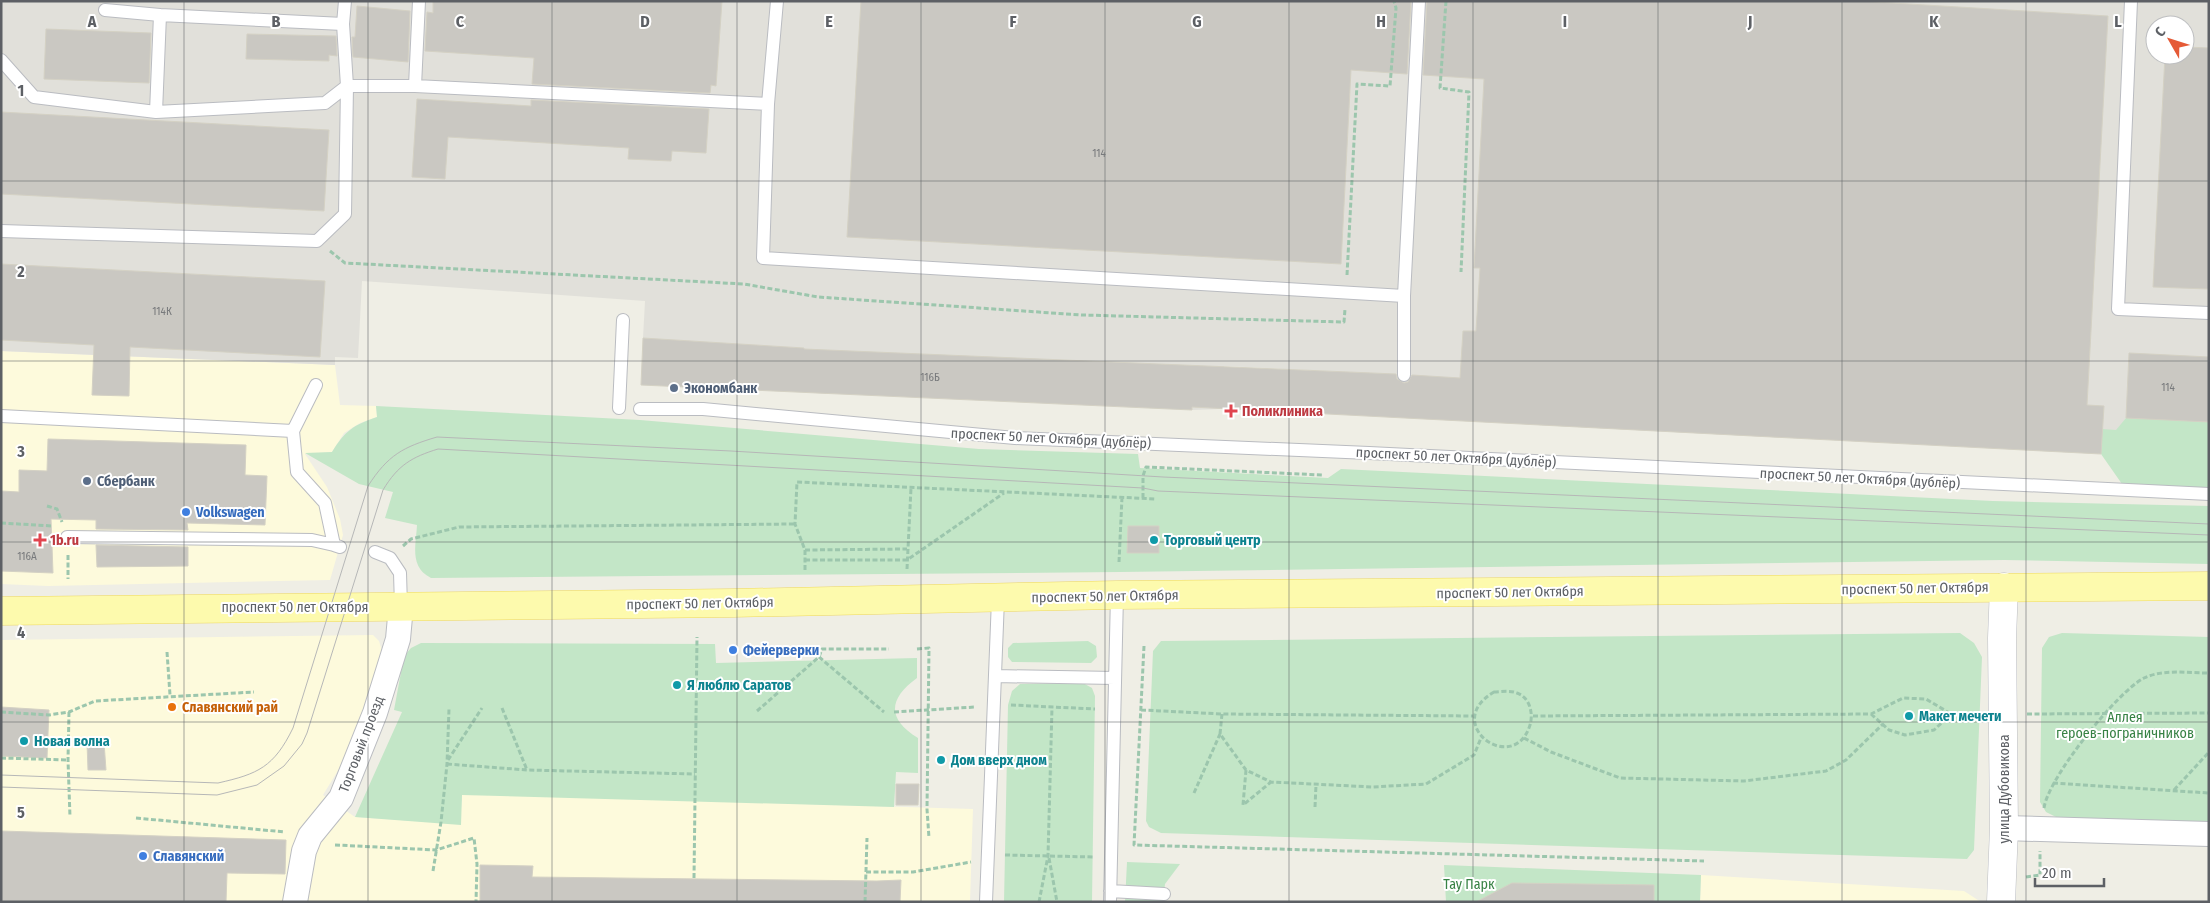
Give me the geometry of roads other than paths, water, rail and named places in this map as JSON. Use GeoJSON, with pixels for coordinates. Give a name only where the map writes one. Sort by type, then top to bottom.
{"type":"FeatureCollection","features":[{"type":"Feature","properties":{"kind":"main road","name":"проспект 50 лет Октября"},"geometry":{"type":"LineString","coordinates":[[1,611],[998,599],[1117,595],[2004,586],[2209,586]]}},
{"type":"Feature","properties":{"kind":"street","name":"улица Дубовикова"},"geometry":{"type":"LineString","coordinates":[[2001,902],[2004,828],[2002,638],[2004,586]]}},
{"type":"Feature","properties":{"kind":"street","name":"Торговый проезд"},"geometry":{"type":"LineString","coordinates":[[295,902],[304,851],[310,836],[340,798],[375,713],[398,639],[400,606]]}},
{"type":"Feature","properties":{"kind":"street"},"geometry":{"type":"LineString","coordinates":[[2004,828],[2209,834]]}},
{"type":"Feature","properties":{"kind":"lane"},"geometry":{"type":"LineString","coordinates":[[1,231],[317,242],[345,214],[346,86],[343,24],[345,1]]}},
{"type":"Feature","properties":{"kind":"lane"},"geometry":{"type":"LineString","coordinates":[[415,86],[420,1]]}},
{"type":"Feature","properties":{"kind":"lane"},"geometry":{"type":"LineString","coordinates":[[777,1],[768,104],[763,258],[1404,296]]}},
{"type":"Feature","properties":{"kind":"lane"},"geometry":{"type":"LineString","coordinates":[[1404,375],[1404,296],[1419,1]]}},
{"type":"Feature","properties":{"kind":"lane"},"geometry":{"type":"LineString","coordinates":[[2131,1],[2118,310],[2209,312]]}},
{"type":"Feature","properties":{"kind":"lane"},"geometry":{"type":"LineString","coordinates":[[105,10],[160,15],[343,24]]}},
{"type":"Feature","properties":{"kind":"lane"},"geometry":{"type":"LineString","coordinates":[[156,112],[160,15]]}},
{"type":"Feature","properties":{"kind":"lane"},"geometry":{"type":"LineString","coordinates":[[1,60],[34,97],[156,112],[324,103],[346,86],[415,86],[768,104]]}},
{"type":"Feature","properties":{"kind":"lane"},"geometry":{"type":"LineString","coordinates":[[619,408],[623,320]]}},
{"type":"Feature","properties":{"kind":"lane"},"geometry":{"type":"LineString","coordinates":[[68,537],[312,540],[337,546],[324,503],[298,472],[293,431],[316,385]]}},
{"type":"Feature","properties":{"kind":"lane","name":"проспект 50 лет Октября (дублёр)"},"geometry":{"type":"LineString","coordinates":[[640,409],[703,409],[1015,438],[1369,453],[2209,494]]}},
{"type":"Feature","properties":{"kind":"lane"},"geometry":{"type":"LineString","coordinates":[[1,416],[293,431]]}},
{"type":"Feature","properties":{"kind":"lane"},"geometry":{"type":"LineString","coordinates":[[375,552],[390,558],[400,572],[400,606]]}},
{"type":"Feature","properties":{"kind":"lane"},"geometry":{"type":"LineString","coordinates":[[1117,595],[1110,897],[1164,894]]}},
{"type":"Feature","properties":{"kind":"lane"},"geometry":{"type":"LineString","coordinates":[[986,902],[998,599]]}},
{"type":"Feature","properties":{"kind":"lane"},"geometry":{"type":"LineString","coordinates":[[995,676],[1115,678]]}},
{"type":"Feature","properties":{"kind":"tram line"},"geometry":{"type":"LineString","coordinates":[[1,775],[218,783],[244,776],[263,767],[279,752],[293,728],[368,486],[382,467],[397,454],[437,437],[731,451],[1163,477],[2209,524]]}},
{"type":"Feature","properties":{"kind":"tram line"},"geometry":{"type":"LineString","coordinates":[[1,787],[217,795],[257,785],[284,766],[302,744],[307,733],[383,490],[394,474],[406,463],[438,449],[1143,488],[1158,491],[2209,535]]}},
{"type":"Feature","properties":{"kind":"place","name":"Экономбанк"},"geometry":{"type":"Point","coordinates":[674,388]}},
{"type":"Feature","properties":{"kind":"place","name":"Поликлиника"},"geometry":{"type":"Point","coordinates":[1231,411]}},
{"type":"Feature","properties":{"kind":"place","name":"Сбербанк"},"geometry":{"type":"Point","coordinates":[87,481]}},
{"type":"Feature","properties":{"kind":"place","name":"Volkswagen"},"geometry":{"type":"Point","coordinates":[186,512]}},
{"type":"Feature","properties":{"kind":"place","name":"1b.ru"},"geometry":{"type":"Point","coordinates":[40,540]}},
{"type":"Feature","properties":{"kind":"place","name":"Торговый центр"},"geometry":{"type":"Point","coordinates":[1154,540]}},
{"type":"Feature","properties":{"kind":"place","name":"Фейерверки"},"geometry":{"type":"Point","coordinates":[733,650]}},
{"type":"Feature","properties":{"kind":"place","name":"Я люблю Саратов"},"geometry":{"type":"Point","coordinates":[677,685]}},
{"type":"Feature","properties":{"kind":"place","name":"Славянский рай"},"geometry":{"type":"Point","coordinates":[172,707]}},
{"type":"Feature","properties":{"kind":"place","name":"Макет мечети"},"geometry":{"type":"Point","coordinates":[1909,716]}},
{"type":"Feature","properties":{"kind":"place","name":"Новая волна"},"geometry":{"type":"Point","coordinates":[24,741]}},
{"type":"Feature","properties":{"kind":"place","name":"Дом вверх дном"},"geometry":{"type":"Point","coordinates":[941,760]}},
{"type":"Feature","properties":{"kind":"place","name":"Славянский"},"geometry":{"type":"Point","coordinates":[143,856]}},
{"type":"Feature","properties":{"kind":"park label","name":"Аллея героев-пограничников"},"geometry":{"type":"Point","coordinates":[2125,726]}},
{"type":"Feature","properties":{"kind":"park label","name":"Тау Парк"},"geometry":{"type":"Point","coordinates":[1469,884]}}]}
